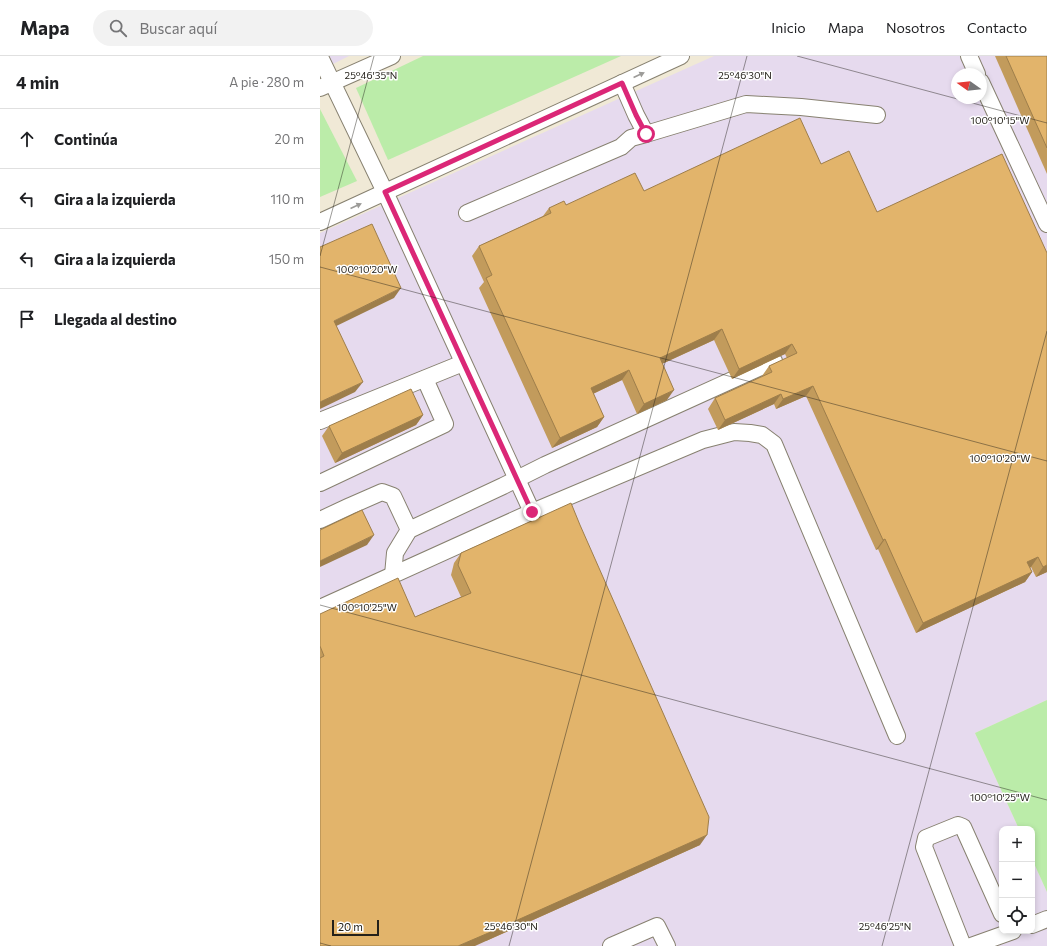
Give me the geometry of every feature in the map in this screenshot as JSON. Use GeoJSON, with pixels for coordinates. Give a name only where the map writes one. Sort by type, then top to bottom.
{"type":"FeatureCollection","features":[{"type":"Feature","properties":{"kind":"street"},"geometry":{"type":"LineString","coordinates":[[326,86],[372,60],[392,56]]}},
{"type":"Feature","properties":{"kind":"street"},"geometry":{"type":"LineString","coordinates":[[320,222],[681,56]]}},
{"type":"Feature","properties":{"kind":"street"},"geometry":{"type":"LineString","coordinates":[[969,56],[974,68]]}},
{"type":"Feature","properties":{"kind":"street"},"geometry":{"type":"LineString","coordinates":[[320,57],[326,86],[385,192],[532,512]]}},
{"type":"Feature","properties":{"kind":"street"},"geometry":{"type":"LineString","coordinates":[[622,83],[646,134]]}},
{"type":"Feature","properties":{"kind":"street"},"geometry":{"type":"LineString","coordinates":[[987,95],[1046,219]]}},
{"type":"Feature","properties":{"kind":"street"},"geometry":{"type":"LineString","coordinates":[[467,213],[621,147],[631,138],[746,104],[801,107],[877,115]]}},
{"type":"Feature","properties":{"kind":"street"},"geometry":{"type":"LineString","coordinates":[[393,575],[395,554],[409,530],[516,479],[774,361]]}},
{"type":"Feature","properties":{"kind":"street"},"geometry":{"type":"LineString","coordinates":[[320,421],[463,363]]}},
{"type":"Feature","properties":{"kind":"street"},"geometry":{"type":"LineString","coordinates":[[320,483],[445,424],[425,378]]}},
{"type":"Feature","properties":{"kind":"street"},"geometry":{"type":"LineString","coordinates":[[320,608],[532,512],[703,440],[734,432],[750,432],[762,435],[774,444],[897,736]]}},
{"type":"Feature","properties":{"kind":"street"},"geometry":{"type":"LineString","coordinates":[[320,520],[382,492],[393,496],[409,530]]}},
{"type":"Feature","properties":{"kind":"street"},"geometry":{"type":"LineString","coordinates":[[963,946],[924,847],[926,838],[958,825],[963,827],[999,907]]}},
{"type":"Feature","properties":{"kind":"street"},"geometry":{"type":"LineString","coordinates":[[1035,923],[1047,919]]}},
{"type":"Feature","properties":{"kind":"street"},"geometry":{"type":"LineString","coordinates":[[611,946],[657,926],[667,946]]}},
{"type":"Feature","properties":{"kind":"street"},"geometry":{"type":"LineString","coordinates":[[971,946],[1003,934]]}},
{"type":"Feature","properties":{"kind":"shaded area"},"geometry":{"type":"Polygon","coordinates":[[[324,56],[349,56],[329,66],[324,56]]]}},
{"type":"Feature","properties":{"kind":"shaded area"},"geometry":{"type":"Polygon","coordinates":[[[714,56],[1047,56],[1047,700],[975,733],[1018,826],[999,826],[999,934],[1035,934],[1035,866],[1047,892],[1047,946],[320,946],[320,233],[714,56]]]}},
{"type":"Feature","properties":{"kind":"green space"},"geometry":{"type":"Polygon","coordinates":[[[423,56],[621,56],[388,160],[356,88],[423,56]]]}},
{"type":"Feature","properties":{"kind":"green space"},"geometry":{"type":"Polygon","coordinates":[[[320,109],[357,181],[320,197],[320,109]]]}},
{"type":"Feature","properties":{"kind":"green space"},"geometry":{"type":"Polygon","coordinates":[[[1047,700],[1047,892],[1035,866],[1035,826],[1018,826],[975,733],[1047,700]]]}},
{"type":"Feature","properties":{"kind":"building"},"geometry":{"type":"Polygon","coordinates":[[[1006,56],[1047,56],[1047,148],[1006,56]]]}},
{"type":"Feature","properties":{"kind":"building"},"geometry":{"type":"Polygon","coordinates":[[[800,118],[821,164],[849,151],[877,212],[1002,154],[1047,253],[1047,565],[1043,567],[1038,557],[1027,562],[1032,572],[923,623],[885,539],[883,540],[813,386],[783,399],[781,394],[725,420],[715,398],[772,372],[769,366],[797,353],[792,344],[739,369],[722,329],[660,358],[674,390],[644,404],[629,370],[591,388],[604,417],[560,438],[486,278],[492,275],[479,246],[551,213],[549,208],[564,201],[566,205],[635,173],[644,191],[800,118]]]}},
{"type":"Feature","properties":{"kind":"building"},"geometry":{"type":"Polygon","coordinates":[[[372,224],[401,288],[334,321],[363,382],[320,402],[320,247],[372,224]]]}},
{"type":"Feature","properties":{"kind":"building"},"geometry":{"type":"Polygon","coordinates":[[[411,389],[423,415],[342,453],[329,426],[411,389]]]}},
{"type":"Feature","properties":{"kind":"building"},"geometry":{"type":"Polygon","coordinates":[[[571,503],[709,817],[707,835],[458,946],[320,946],[320,658],[324,656],[320,646],[320,614],[398,578],[415,617],[471,593],[458,565],[461,553],[571,503]]]}},
{"type":"Feature","properties":{"kind":"building"},"geometry":{"type":"Polygon","coordinates":[[[362,510],[374,535],[320,561],[320,530],[362,510]]]}},
{"type":"Feature","properties":{"kind":"route"},"geometry":{"type":"LineString","coordinates":[[532,512],[385,192],[622,83],[646,134]]}}]}
